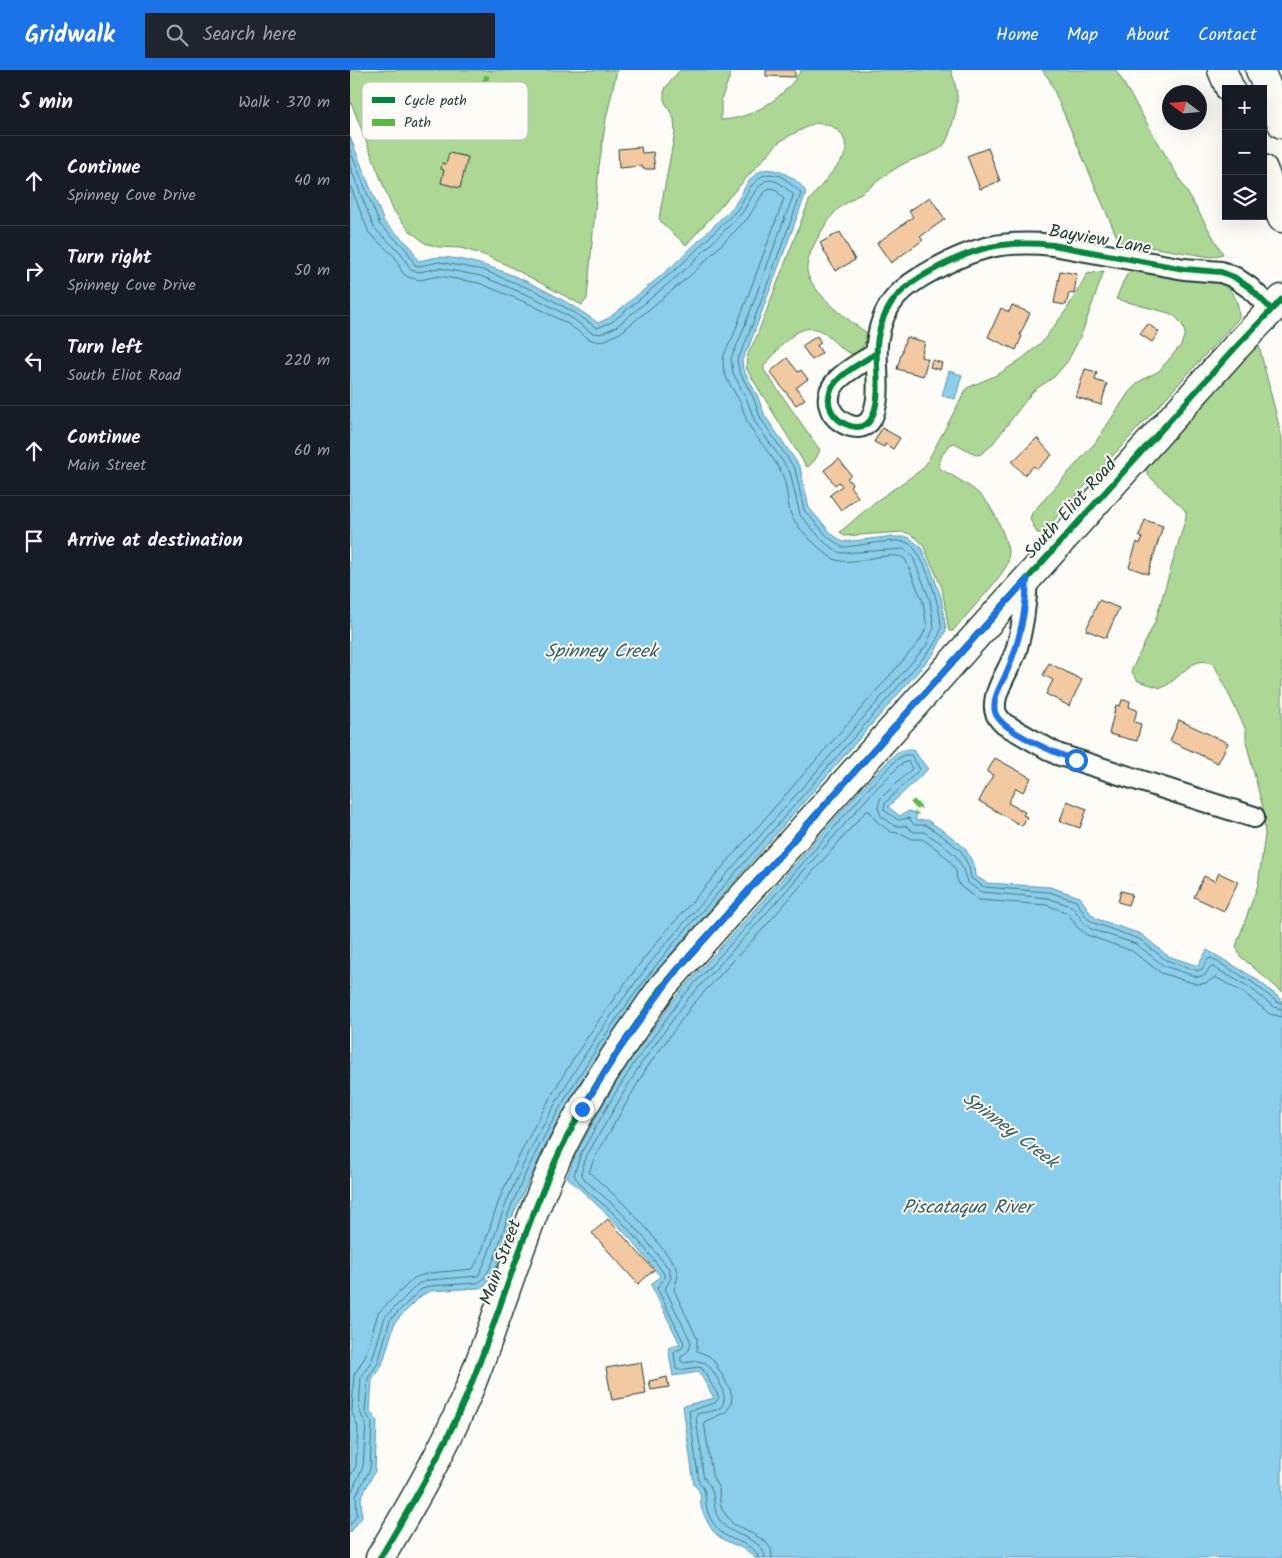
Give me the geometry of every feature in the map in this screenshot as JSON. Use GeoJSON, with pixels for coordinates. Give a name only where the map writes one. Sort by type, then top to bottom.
{"type":"FeatureCollection","features":[{"type":"Feature","properties":{"kind":"main road"},"geometry":{"type":"LineString","coordinates":[[1222,70],[1228,85]]}},
{"type":"Feature","properties":{"kind":"main road"},"geometry":{"type":"LineString","coordinates":[[1260,70],[1282,124]]}},
{"type":"Feature","properties":{"kind":"main road"},"geometry":{"type":"LineString","coordinates":[[1265,175],[1282,218]]}},
{"type":"Feature","properties":{"kind":"main road","name":"South Eliot Road"},"geometry":{"type":"LineString","coordinates":[[664,986],[1027,579],[1277,304]]}},
{"type":"Feature","properties":{"kind":"main road","name":"Main Street"},"geometry":{"type":"LineString","coordinates":[[380,1558],[425,1480],[465,1398],[523,1241],[559,1153],[594,1088],[664,986]]}},
{"type":"Feature","properties":{"kind":"street","name":"Bayview Lane"},"geometry":{"type":"LineString","coordinates":[[876,354],[885,315],[894,298],[907,286],[960,255],[978,249],[1007,244],[1033,243],[1053,245],[1184,269],[1221,272],[1234,277],[1277,304]]}},
{"type":"Feature","properties":{"kind":"street"},"geometry":{"type":"LineString","coordinates":[[1027,579],[1022,628],[1016,652],[996,696],[995,712],[998,718],[1011,729],[1057,754],[1254,817]]}},
{"type":"Feature","properties":{"kind":"green space"},"geometry":{"type":"Polygon","coordinates":[[[350,70],[617,70],[606,119],[599,166],[587,299],[582,305],[503,263],[484,255],[461,248],[438,247],[425,243],[409,230],[393,210],[366,140],[528,140],[528,82],[362,82],[362,131],[350,100],[350,70]]]}},
{"type":"Feature","properties":{"kind":"green space"},"geometry":{"type":"Polygon","coordinates":[[[680,70],[732,70],[721,100],[721,120],[744,116],[767,105],[787,89],[801,70],[951,70],[957,91],[957,103],[950,133],[943,146],[936,151],[899,166],[839,208],[822,231],[809,256],[807,271],[815,288],[832,306],[867,333],[865,342],[858,354],[846,351],[819,330],[811,328],[803,330],[788,339],[764,366],[764,370],[820,450],[815,460],[808,467],[747,370],[746,361],[809,201],[844,157],[845,141],[841,133],[832,126],[815,123],[778,143],[686,245],[659,218],[675,132],[674,119],[664,100],[664,93],[666,87],[680,70]]]}},
{"type":"Feature","properties":{"kind":"green space"},"geometry":{"type":"Polygon","coordinates":[[[1042,70],[1116,70],[1223,254],[1211,257],[1119,242],[1049,79],[1042,70]]]}},
{"type":"Feature","properties":{"kind":"green space"},"geometry":{"type":"Polygon","coordinates":[[[1104,271],[1080,338],[1067,362],[1054,377],[1033,391],[991,446],[981,454],[976,455],[955,443],[949,446],[941,458],[939,468],[977,492],[990,506],[1002,530],[1009,556],[1005,569],[992,586],[953,631],[949,631],[942,588],[919,540],[902,532],[844,536],[840,532],[875,502],[921,470],[967,388],[999,374],[1023,358],[1043,341],[1067,309],[1087,274],[1104,271]]]}},
{"type":"Feature","properties":{"kind":"green space"},"geometry":{"type":"Polygon","coordinates":[[[1137,271],[1224,284],[1236,299],[1239,318],[1042,533],[1037,533],[1030,519],[1032,513],[1095,443],[1129,392],[1140,381],[1159,371],[1181,345],[1185,333],[1182,324],[1176,317],[1169,313],[1116,299],[1128,273],[1137,271]]]}},
{"type":"Feature","properties":{"kind":"green space"},"geometry":{"type":"Polygon","coordinates":[[[1254,345],[1259,346],[1282,438],[1282,992],[1240,956],[1236,946],[1258,885],[1265,835],[1263,808],[1246,742],[1246,730],[1214,664],[1199,662],[1192,665],[1168,685],[1161,688],[1138,681],[1131,671],[1155,622],[1186,517],[1186,512],[1183,508],[1148,475],[1146,468],[1254,345]]]}},
{"type":"Feature","properties":{"kind":"water","name":"Spinney Creek"},"geometry":{"type":"Polygon","coordinates":[[[350,137],[384,222],[410,246],[418,261],[435,257],[460,259],[502,271],[563,300],[598,323],[609,318],[680,259],[732,208],[754,175],[765,170],[772,170],[779,171],[793,178],[806,193],[749,346],[742,360],[743,369],[757,395],[765,416],[800,467],[809,508],[832,534],[843,542],[887,537],[908,537],[921,547],[941,597],[946,630],[935,652],[671,954],[641,992],[609,1038],[552,1132],[514,1212],[497,1265],[485,1286],[431,1291],[422,1295],[395,1322],[382,1365],[372,1379],[370,1411],[377,1421],[375,1471],[361,1498],[362,1517],[350,1533],[350,137]]]}},
{"type":"Feature","properties":{"kind":"water"},"geometry":{"type":"Polygon","coordinates":[[[949,371],[962,375],[955,399],[942,396],[949,371]]]}},
{"type":"Feature","properties":{"kind":"water","name":"Piscataqua River"},"geometry":{"type":"Polygon","coordinates":[[[903,750],[913,750],[928,769],[888,807],[900,816],[909,811],[916,814],[916,821],[927,820],[948,834],[965,848],[974,865],[975,876],[987,883],[1050,887],[1080,897],[1091,914],[1097,919],[1141,934],[1168,956],[1198,966],[1207,950],[1255,978],[1282,1000],[1282,1558],[755,1558],[746,1550],[718,1536],[706,1519],[701,1506],[699,1492],[694,1485],[683,1406],[714,1398],[699,1372],[673,1376],[668,1347],[680,1344],[651,1285],[660,1276],[634,1243],[609,1216],[567,1177],[577,1151],[610,1093],[631,1059],[679,993],[864,786],[893,756],[903,750]]]}},
{"type":"Feature","properties":{"kind":"building"},"geometry":{"type":"Polygon","coordinates":[[[766,70],[795,70],[795,77],[766,76],[766,70]]]}},
{"type":"Feature","properties":{"kind":"building"},"geometry":{"type":"Polygon","coordinates":[[[641,147],[642,153],[653,152],[655,169],[643,169],[642,166],[619,168],[618,149],[641,147]]]}},
{"type":"Feature","properties":{"kind":"building"},"geometry":{"type":"Polygon","coordinates":[[[988,148],[1000,181],[980,189],[967,156],[988,148]]]}},
{"type":"Feature","properties":{"kind":"building"},"geometry":{"type":"Polygon","coordinates":[[[449,153],[468,157],[460,188],[441,183],[444,170],[441,169],[442,163],[446,164],[449,153]]]}},
{"type":"Feature","properties":{"kind":"building"},"geometry":{"type":"Polygon","coordinates":[[[930,197],[945,219],[920,237],[923,240],[891,263],[877,243],[913,217],[909,211],[930,197]]]}},
{"type":"Feature","properties":{"kind":"building"},"geometry":{"type":"Polygon","coordinates":[[[840,232],[855,260],[835,271],[820,243],[840,232]]]}},
{"type":"Feature","properties":{"kind":"building"},"geometry":{"type":"Polygon","coordinates":[[[1060,271],[1077,274],[1074,294],[1069,293],[1066,305],[1054,303],[1060,271]]]}},
{"type":"Feature","properties":{"kind":"building"},"geometry":{"type":"Polygon","coordinates":[[[1012,305],[1030,313],[1020,335],[1022,336],[1016,350],[988,337],[1001,308],[1009,312],[1012,305]]]}},
{"type":"Feature","properties":{"kind":"building"},"geometry":{"type":"Polygon","coordinates":[[[1148,324],[1159,332],[1152,342],[1140,334],[1148,324]]]}},
{"type":"Feature","properties":{"kind":"building"},"geometry":{"type":"Polygon","coordinates":[[[817,336],[821,343],[817,345],[822,353],[812,360],[802,346],[817,336]]]}},
{"type":"Feature","properties":{"kind":"building"},"geometry":{"type":"Polygon","coordinates":[[[906,337],[925,342],[921,357],[928,359],[923,376],[897,369],[906,337]]]}},
{"type":"Feature","properties":{"kind":"building"},"geometry":{"type":"Polygon","coordinates":[[[787,358],[798,372],[801,370],[808,379],[796,388],[805,399],[796,405],[770,372],[787,358]]]}},
{"type":"Feature","properties":{"kind":"building"},"geometry":{"type":"Polygon","coordinates":[[[932,360],[942,363],[940,370],[930,367],[932,360]]]}},
{"type":"Feature","properties":{"kind":"building"},"geometry":{"type":"Polygon","coordinates":[[[1085,369],[1097,372],[1095,380],[1107,384],[1101,405],[1076,397],[1085,369]]]}},
{"type":"Feature","properties":{"kind":"building"},"geometry":{"type":"Polygon","coordinates":[[[882,428],[900,438],[893,449],[885,444],[884,447],[874,442],[882,428]]]}},
{"type":"Feature","properties":{"kind":"building"},"geometry":{"type":"Polygon","coordinates":[[[1037,438],[1052,455],[1037,469],[1034,466],[1024,475],[1012,462],[1037,438]]]}},
{"type":"Feature","properties":{"kind":"building"},"geometry":{"type":"Polygon","coordinates":[[[839,459],[851,475],[847,478],[858,497],[841,510],[830,495],[842,486],[839,482],[835,485],[824,470],[839,459]]]}},
{"type":"Feature","properties":{"kind":"building"},"geometry":{"type":"Polygon","coordinates":[[[1145,520],[1163,526],[1148,574],[1129,567],[1137,542],[1140,544],[1142,538],[1139,536],[1145,520]]]}},
{"type":"Feature","properties":{"kind":"building"},"geometry":{"type":"Polygon","coordinates":[[[1099,600],[1119,608],[1106,638],[1086,630],[1099,600]]]}},
{"type":"Feature","properties":{"kind":"building"},"geometry":{"type":"Polygon","coordinates":[[[1049,663],[1082,680],[1069,706],[1046,694],[1053,680],[1043,675],[1049,663]]]}},
{"type":"Feature","properties":{"kind":"building"},"geometry":{"type":"Polygon","coordinates":[[[1122,700],[1130,701],[1129,707],[1137,710],[1134,722],[1141,724],[1137,741],[1109,734],[1116,705],[1120,706],[1122,700]]]}},
{"type":"Feature","properties":{"kind":"building"},"geometry":{"type":"Polygon","coordinates":[[[1179,720],[1228,743],[1218,763],[1170,741],[1179,720]]]}},
{"type":"Feature","properties":{"kind":"building"},"geometry":{"type":"Polygon","coordinates":[[[995,758],[1031,778],[1023,792],[1016,788],[1008,803],[1025,812],[1023,815],[1027,817],[1022,826],[979,801],[993,775],[987,772],[995,758]]]}},
{"type":"Feature","properties":{"kind":"building"},"geometry":{"type":"Polygon","coordinates":[[[1067,801],[1087,809],[1080,828],[1060,821],[1067,801]]]}},
{"type":"Feature","properties":{"kind":"building"},"geometry":{"type":"Polygon","coordinates":[[[1219,873],[1238,882],[1224,911],[1194,897],[1204,876],[1215,881],[1219,873]]]}},
{"type":"Feature","properties":{"kind":"building"},"geometry":{"type":"Polygon","coordinates":[[[1121,891],[1132,894],[1128,905],[1118,902],[1121,891]]]}},
{"type":"Feature","properties":{"kind":"building"},"geometry":{"type":"Polygon","coordinates":[[[608,1219],[654,1270],[638,1284],[592,1233],[608,1219]]]}},
{"type":"Feature","properties":{"kind":"building"},"geometry":{"type":"Polygon","coordinates":[[[641,1362],[646,1394],[612,1400],[606,1368],[641,1362]]]}},
{"type":"Feature","properties":{"kind":"building"},"geometry":{"type":"Polygon","coordinates":[[[667,1377],[669,1387],[651,1390],[649,1381],[667,1377]]]}},
{"type":"Feature","properties":{"kind":"marked path"},"geometry":{"type":"LineString","coordinates":[[484,82],[490,70]]}},
{"type":"Feature","properties":{"kind":"marked path"},"geometry":{"type":"LineString","coordinates":[[912,801],[919,808],[916,814]]}},
{"type":"Feature","properties":{"kind":"cycle path"},"geometry":{"type":"LineString","coordinates":[[875,354],[842,376],[830,391],[831,410],[839,420],[850,426],[856,427],[867,424],[875,409],[878,389],[878,337],[885,314],[896,296],[922,276],[948,262],[990,247],[1004,245],[1053,245],[1184,269],[1221,272],[1234,277],[1250,288],[1271,309]]}},
{"type":"Feature","properties":{"kind":"cycle path"},"geometry":{"type":"LineString","coordinates":[[380,1558],[415,1499],[457,1418],[489,1336],[533,1213],[559,1153],[582,1109],[621,1046],[663,986],[1235,348],[1282,299]]}},
{"type":"Feature","properties":{"kind":"route"},"geometry":{"type":"LineString","coordinates":[[582,1109],[620,1048],[676,971],[1027,579],[1022,628],[1016,652],[996,695],[995,712],[1004,724],[1019,734],[1057,754],[1076,760]]}}]}
